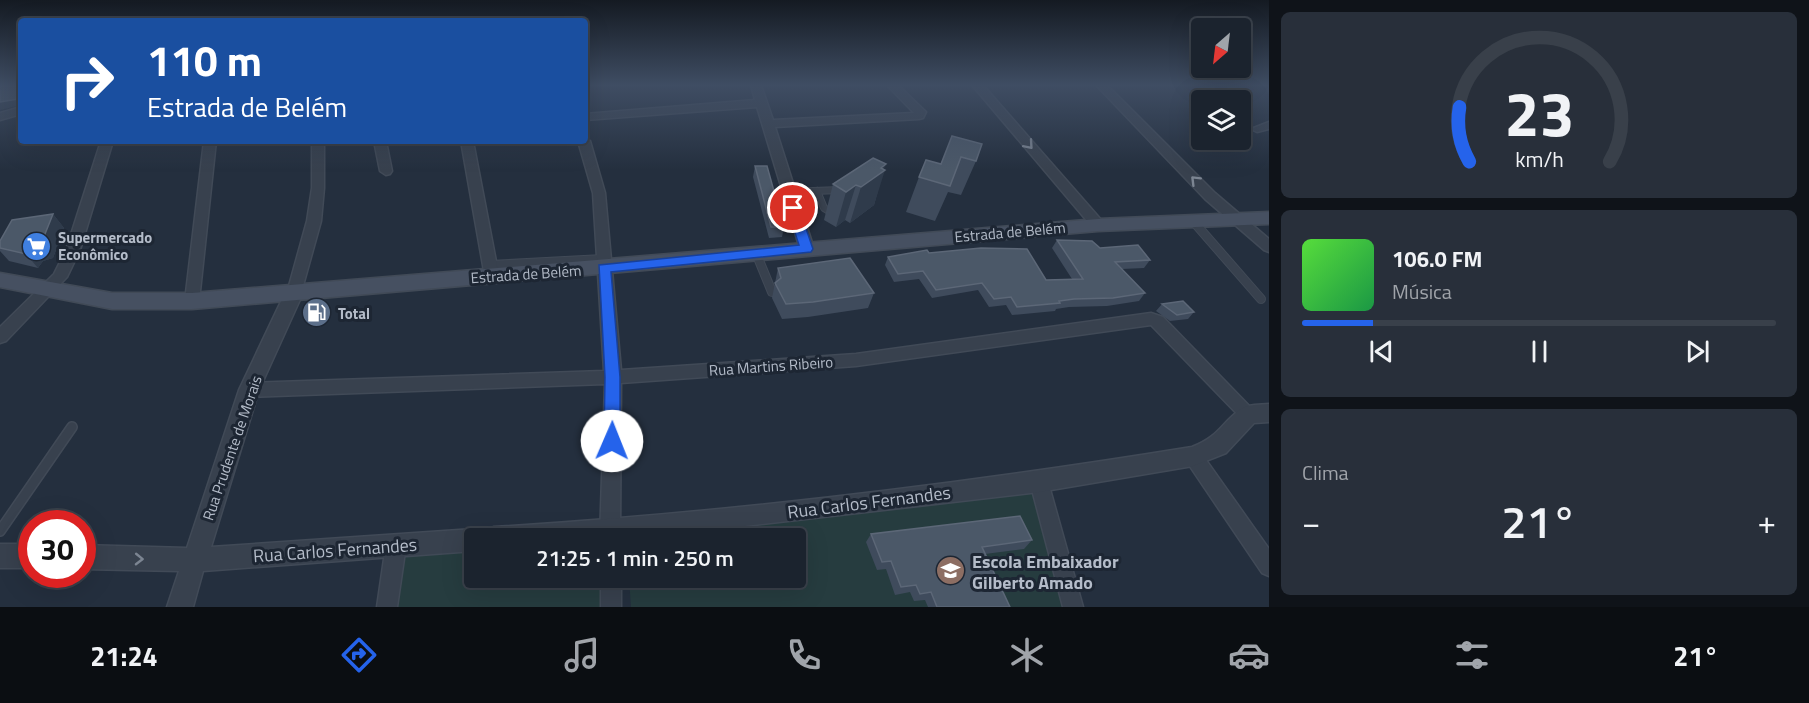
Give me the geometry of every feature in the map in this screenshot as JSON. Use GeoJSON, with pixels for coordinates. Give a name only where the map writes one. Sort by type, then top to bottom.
{"type":"FeatureCollection","features":[{"type":"Feature","properties":{"kind":"main road","name":"Estrada de Belém"},"geometry":{"type":"LineString","coordinates":[[0,280],[112,301],[192,301],[294,293],[491,271],[756,253],[1098,225],[1269,218]]}},
{"type":"Feature","properties":{"kind":"street"},"geometry":{"type":"LineString","coordinates":[[588,117],[631,113]]}},
{"type":"Feature","properties":{"kind":"street"},"geometry":{"type":"LineString","coordinates":[[764,113],[787,192],[807,249]]}},
{"type":"Feature","properties":{"kind":"street"},"geometry":{"type":"LineString","coordinates":[[768,124],[916,118],[919,113]]}},
{"type":"Feature","properties":{"kind":"street"},"geometry":{"type":"LineString","coordinates":[[1001,113],[1098,225]]}},
{"type":"Feature","properties":{"kind":"street"},"geometry":{"type":"LineString","coordinates":[[1130,113],[1238,220],[1269,247]]}},
{"type":"Feature","properties":{"kind":"street"},"geometry":{"type":"LineString","coordinates":[[0,337],[60,276],[73,250],[106,144]]}},
{"type":"Feature","properties":{"kind":"street"},"geometry":{"type":"LineString","coordinates":[[192,301],[210,144]]}},
{"type":"Feature","properties":{"kind":"street"},"geometry":{"type":"LineString","coordinates":[[294,293],[314,221],[318,188],[318,144]]}},
{"type":"Feature","properties":{"kind":"street"},"geometry":{"type":"LineString","coordinates":[[381,144],[386,171]]}},
{"type":"Feature","properties":{"kind":"street"},"geometry":{"type":"LineString","coordinates":[[468,144],[491,271]]}},
{"type":"Feature","properties":{"kind":"street"},"geometry":{"type":"LineString","coordinates":[[585,144],[599,193],[613,377],[610,528]]}},
{"type":"Feature","properties":{"kind":"street","name":"Rua Prudente de Morais"},"geometry":{"type":"LineString","coordinates":[[180,607],[249,390],[294,293]]}},
{"type":"Feature","properties":{"kind":"street","name":"Rua Martins Ribeiro"},"geometry":{"type":"LineString","coordinates":[[249,390],[613,377],[856,360],[1151,319],[1158,321],[1250,419]]}},
{"type":"Feature","properties":{"kind":"street","name":"Rua Carlos Fernandes"},"geometry":{"type":"LineString","coordinates":[[667,528],[1039,482],[1193,456],[1218,446],[1250,419]]}},
{"type":"Feature","properties":{"kind":"street"},"geometry":{"type":"LineString","coordinates":[[1193,456],[1269,566]]}},
{"type":"Feature","properties":{"kind":"street"},"geometry":{"type":"LineString","coordinates":[[1039,482],[1073,607]]}},
{"type":"Feature","properties":{"kind":"street","name":"Rua Carlos Fernandes"},"geometry":{"type":"LineString","coordinates":[[96,558],[195,560],[464,541]]}},
{"type":"Feature","properties":{"kind":"street"},"geometry":{"type":"LineString","coordinates":[[387,607],[396,545]]}},
{"type":"Feature","properties":{"kind":"street"},"geometry":{"type":"LineString","coordinates":[[0,556],[18,556]]}},
{"type":"Feature","properties":{"kind":"street"},"geometry":{"type":"LineString","coordinates":[[610,588],[611,607]]}},
{"type":"Feature","properties":{"kind":"lane"},"geometry":{"type":"LineString","coordinates":[[787,192],[850,190]]}},
{"type":"Feature","properties":{"kind":"lane"},"geometry":{"type":"LineString","coordinates":[[817,191],[824,208],[830,212],[837,206]]}},
{"type":"Feature","properties":{"kind":"lane"},"geometry":{"type":"LineString","coordinates":[[1193,221],[1261,299]]}},
{"type":"Feature","properties":{"kind":"lane"},"geometry":{"type":"LineString","coordinates":[[756,253],[772,292]]}},
{"type":"Feature","properties":{"kind":"lane"},"geometry":{"type":"LineString","coordinates":[[0,531],[72,427]]}},
{"type":"Feature","properties":{"kind":"green space"},"geometry":{"type":"Polygon","coordinates":[[[1024,492],[1034,495],[1065,607],[631,607],[630,588],[806,588],[806,528],[685,528],[1024,492]]]}},
{"type":"Feature","properties":{"kind":"green space"},"geometry":{"type":"Polygon","coordinates":[[[464,547],[464,588],[607,588],[608,607],[394,607],[402,563],[408,555],[464,547]]]}},
{"type":"Feature","properties":{"kind":"building"},"geometry":{"type":"Polygon","coordinates":[[[952,136],[982,144],[976,161],[961,157],[950,186],[919,177],[926,160],[941,164],[952,136]]]}},
{"type":"Feature","properties":{"kind":"building"},"geometry":{"type":"Polygon","coordinates":[[[873,158],[886,164],[881,168],[885,170],[861,187],[856,185],[846,192],[833,184],[873,158]]]}},
{"type":"Feature","properties":{"kind":"building"},"geometry":{"type":"Polygon","coordinates":[[[755,166],[767,166],[784,227],[771,227],[755,166]]]}},
{"type":"Feature","properties":{"kind":"building"},"geometry":{"type":"Polygon","coordinates":[[[53,214],[41,244],[31,248],[26,254],[0,248],[0,241],[12,220],[53,214]]]}},
{"type":"Feature","properties":{"kind":"building"},"geometry":{"type":"Polygon","coordinates":[[[1057,240],[1092,241],[1100,248],[1138,245],[1150,260],[1115,262],[1145,293],[1017,307],[1011,297],[994,299],[982,283],[936,290],[923,271],[898,274],[888,257],[927,250],[929,253],[981,248],[1027,249],[1046,280],[1083,279],[1057,240]]]}},
{"type":"Feature","properties":{"kind":"building"},"geometry":{"type":"Polygon","coordinates":[[[850,258],[874,293],[786,304],[775,283],[781,278],[778,268],[850,258]]]}},
{"type":"Feature","properties":{"kind":"building"},"geometry":{"type":"Polygon","coordinates":[[[1183,301],[1194,312],[1177,315],[1162,304],[1183,301]]]}},
{"type":"Feature","properties":{"kind":"building","name":"Escola Embaixador Gilberto Amado"},"geometry":{"type":"Polygon","coordinates":[[[1020,516],[1032,540],[982,547],[1010,607],[937,607],[931,592],[920,594],[916,585],[901,587],[891,561],[882,562],[871,534],[1020,516]]]}},
{"type":"Feature","properties":{"kind":"place","name":"Supermercado Econômico"},"geometry":{"type":"Point","coordinates":[37,246]}},
{"type":"Feature","properties":{"kind":"place","name":"Total"},"geometry":{"type":"Point","coordinates":[317,313]}},
{"type":"Feature","properties":{"kind":"place","name":"Escola Embaixador Gilberto Amado"},"geometry":{"type":"Point","coordinates":[951,571]}},
{"type":"Feature","properties":{"kind":"route"},"geometry":{"type":"LineString","coordinates":[[612,441],[613,377],[604,268],[807,249],[793,208]]}}]}
